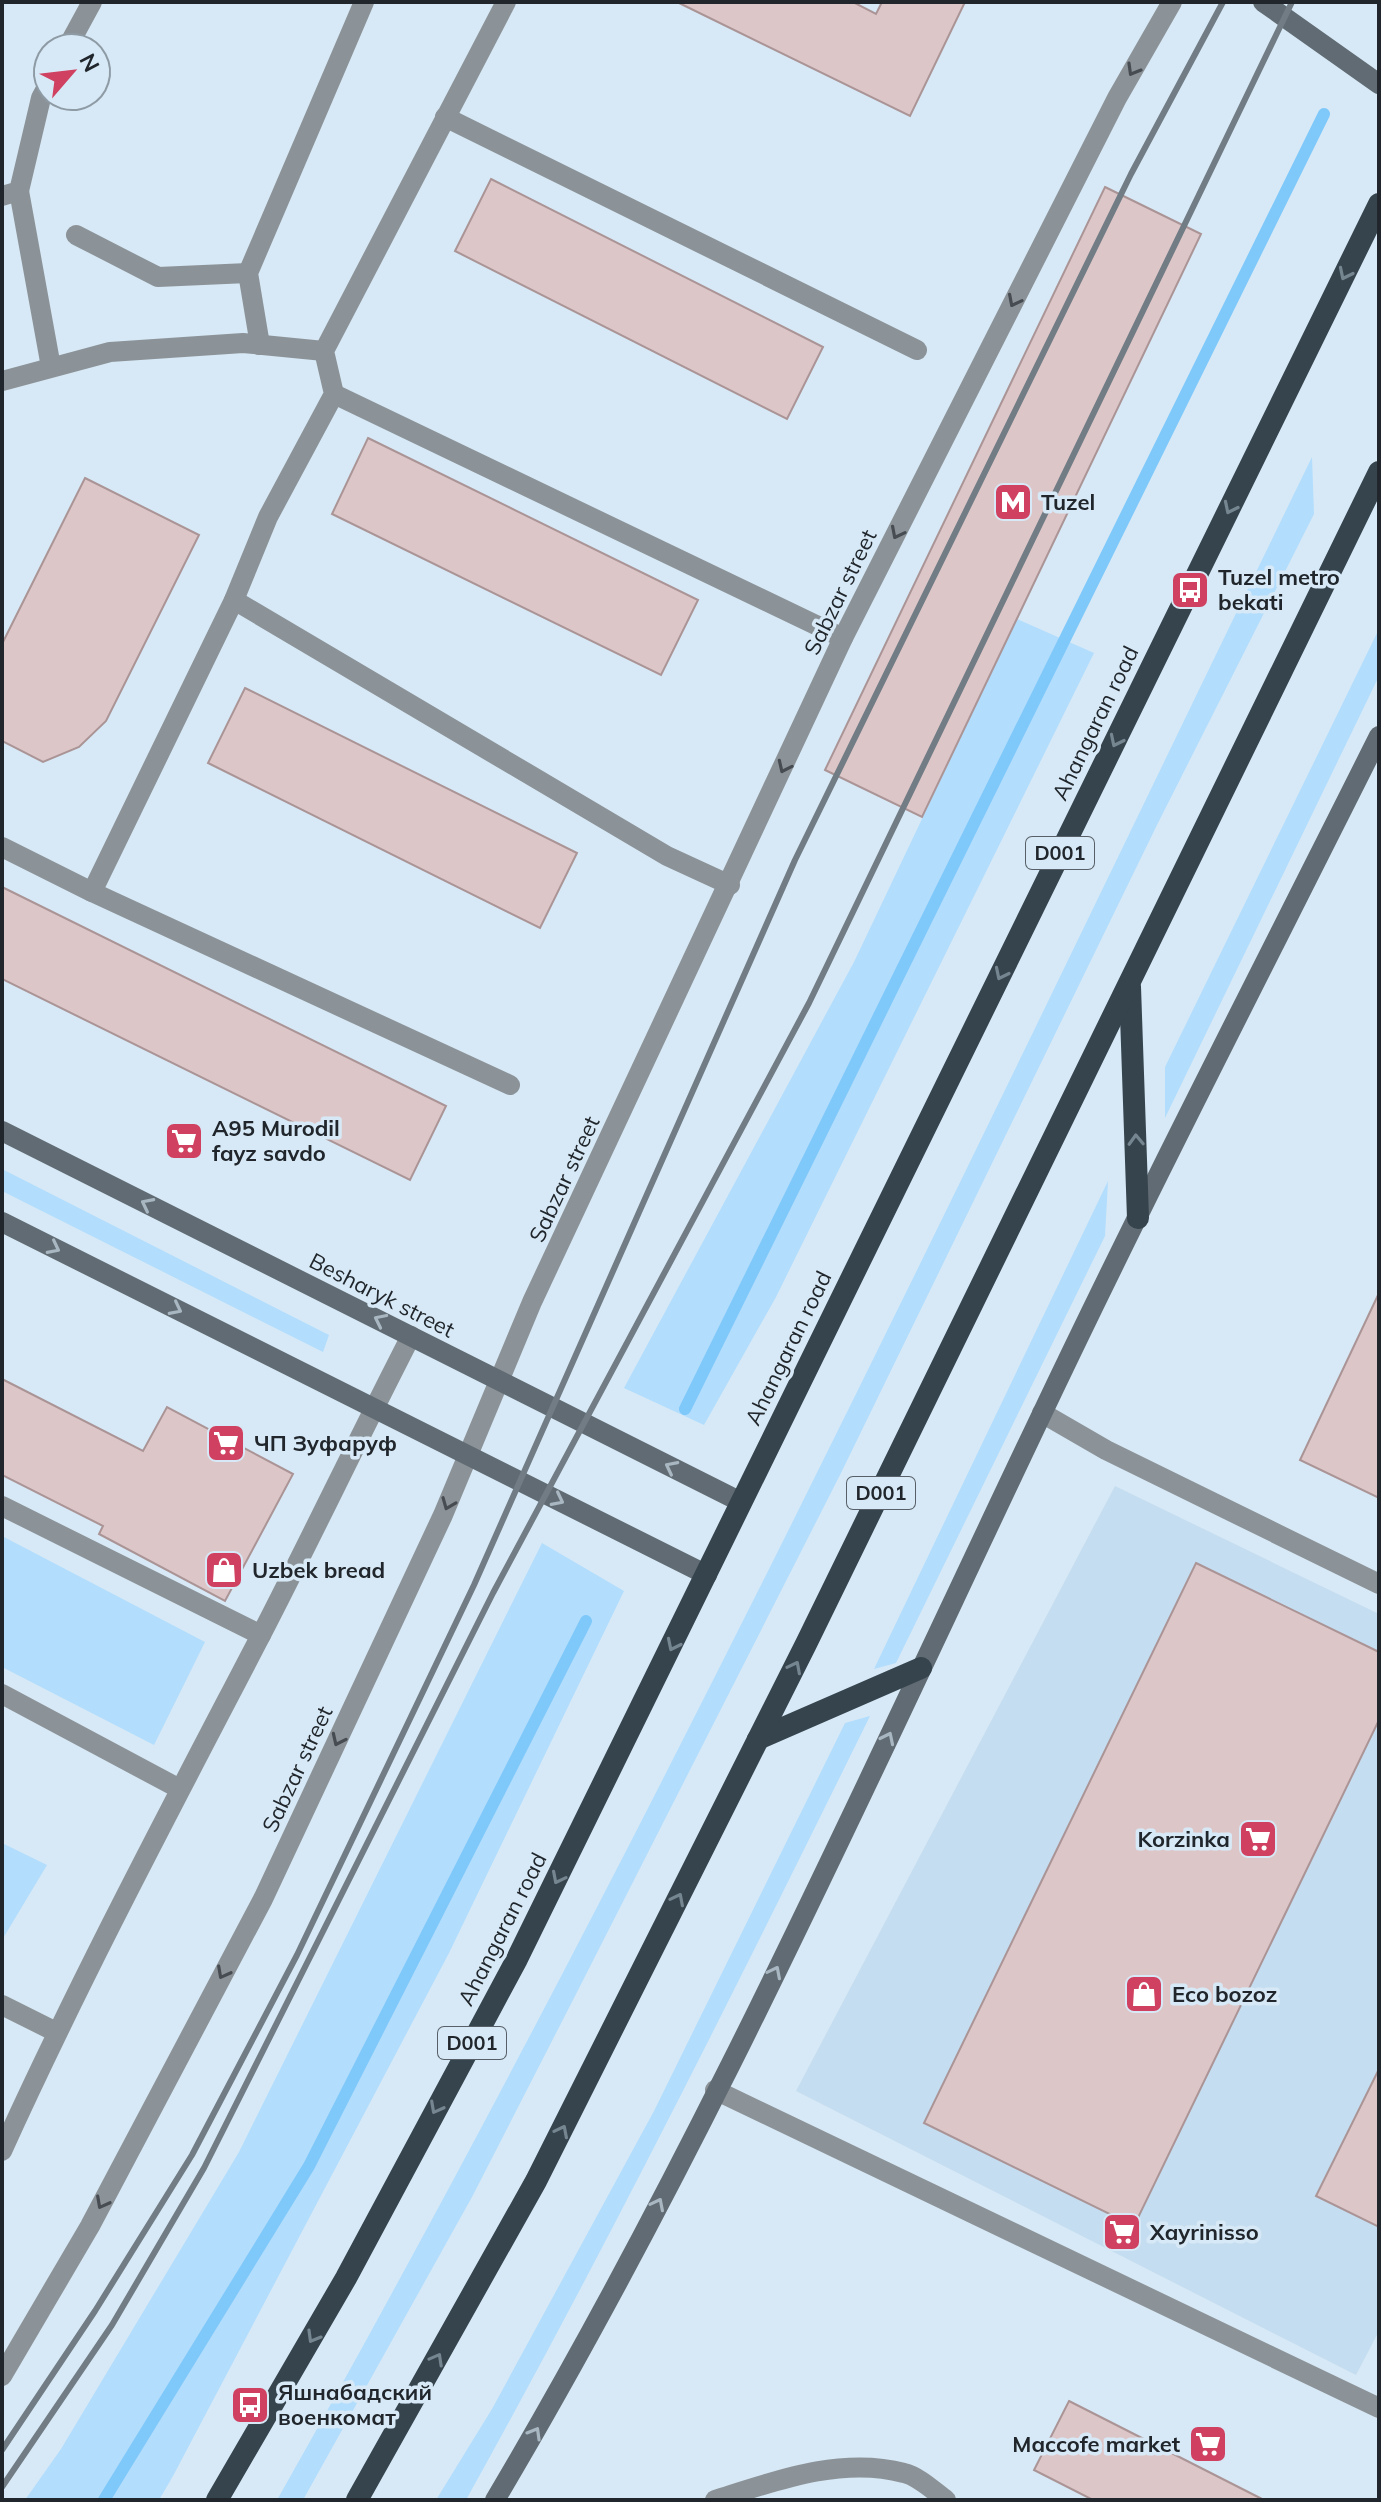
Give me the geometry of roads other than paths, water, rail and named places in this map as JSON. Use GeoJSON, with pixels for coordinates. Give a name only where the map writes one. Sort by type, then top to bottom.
{"type":"FeatureCollection","features":[{"type":"Feature","properties":{"kind":"highway","name":"Ahangaran road"},"geometry":{"type":"LineString","coordinates":[[217,2500],[346,2278],[517,1959],[1379,204]]}},
{"type":"Feature","properties":{"kind":"highway","name":"D001"},"geometry":{"type":"LineString","coordinates":[[357,2500],[536,2181],[758,1739],[1379,472]]}},
{"type":"Feature","properties":{"kind":"highway"},"geometry":{"type":"LineString","coordinates":[[1130,984],[1138,1218]]}},
{"type":"Feature","properties":{"kind":"highway"},"geometry":{"type":"LineString","coordinates":[[758,1739],[921,1668]]}},
{"type":"Feature","properties":{"kind":"main road"},"geometry":{"type":"LineString","coordinates":[[1263,2],[1379,84]]}},
{"type":"Feature","properties":{"kind":"main road"},"geometry":{"type":"LineString","coordinates":[[495,2500],[623,2275],[921,1668],[1042,1413],[1379,736]]}},
{"type":"Feature","properties":{"kind":"main road","name":"Besharyk street"},"geometry":{"type":"LineString","coordinates":[[2,1131],[741,1502]]}},
{"type":"Feature","properties":{"kind":"main road"},"geometry":{"type":"LineString","coordinates":[[2,1222],[707,1575]]}},
{"type":"Feature","properties":{"kind":"street"},"geometry":{"type":"LineString","coordinates":[[76,32],[92,2]]}},
{"type":"Feature","properties":{"kind":"street"},"geometry":{"type":"LineString","coordinates":[[260,345],[248,273],[364,2]]}},
{"type":"Feature","properties":{"kind":"street"},"geometry":{"type":"LineString","coordinates":[[92,892],[234,600],[268,517],[334,394],[324,351],[506,2]]}},
{"type":"Feature","properties":{"kind":"street","name":"Sabzar street"},"geometry":{"type":"LineString","coordinates":[[2,2376],[90,2226],[263,1899],[443,1515],[532,1302],[730,885],[843,638],[1117,98],[1172,2]]}},
{"type":"Feature","properties":{"kind":"street"},"geometry":{"type":"LineString","coordinates":[[36,112],[10,193],[51,367]]}},
{"type":"Feature","properties":{"kind":"street"},"geometry":{"type":"LineString","coordinates":[[445,117],[917,350]]}},
{"type":"Feature","properties":{"kind":"street"},"geometry":{"type":"LineString","coordinates":[[76,235],[158,277],[248,273]]}},
{"type":"Feature","properties":{"kind":"street"},"geometry":{"type":"LineString","coordinates":[[2,381],[110,352],[243,343],[324,351]]}},
{"type":"Feature","properties":{"kind":"street"},"geometry":{"type":"LineString","coordinates":[[334,394],[843,638]]}},
{"type":"Feature","properties":{"kind":"street"},"geometry":{"type":"LineString","coordinates":[[234,600],[667,856],[730,885]]}},
{"type":"Feature","properties":{"kind":"street"},"geometry":{"type":"LineString","coordinates":[[2,847],[92,892],[510,1085]]}},
{"type":"Feature","properties":{"kind":"street"},"geometry":{"type":"LineString","coordinates":[[2,2151],[56,2032],[178,1788],[261,1635],[411,1336]]}},
{"type":"Feature","properties":{"kind":"street"},"geometry":{"type":"LineString","coordinates":[[1042,1413],[1106,1450],[1379,1584]]}},
{"type":"Feature","properties":{"kind":"street"},"geometry":{"type":"LineString","coordinates":[[2,1506],[261,1635]]}},
{"type":"Feature","properties":{"kind":"street"},"geometry":{"type":"LineString","coordinates":[[2,1694],[178,1788]]}},
{"type":"Feature","properties":{"kind":"street"},"geometry":{"type":"LineString","coordinates":[[2,2005],[56,2032]]}},
{"type":"Feature","properties":{"kind":"street"},"geometry":{"type":"LineString","coordinates":[[715,2090],[1379,2408]]}},
{"type":"Feature","properties":{"kind":"street"},"geometry":{"type":"LineString","coordinates":[[715,2500],[779,2480],[853,2465],[907,2473],[946,2500]]}},
{"type":"Feature","properties":{"kind":"waterway"},"geometry":{"type":"LineString","coordinates":[[685,1409],[1324,114]]}},
{"type":"Feature","properties":{"kind":"waterway"},"geometry":{"type":"LineString","coordinates":[[104,2500],[309,2166],[586,1621]]}},
{"type":"Feature","properties":{"kind":"railway"},"geometry":{"type":"LineString","coordinates":[[2,2450],[95,2311],[192,2155],[297,1955],[474,1585],[795,860],[1131,174],[1223,2]]}},
{"type":"Feature","properties":{"kind":"railway"},"geometry":{"type":"LineString","coordinates":[[2,2487],[112,2325],[204,2168],[493,1593],[809,1003],[1292,2]]}},
{"type":"Feature","properties":{"kind":"place","name":"Tuzel"},"geometry":{"type":"Point","coordinates":[1013,502]}},
{"type":"Feature","properties":{"kind":"place","name":"Tuzel metro bekati"},"geometry":{"type":"Point","coordinates":[1190,590]}},
{"type":"Feature","properties":{"kind":"place","name":"A95 Murodil fayz savdo"},"geometry":{"type":"Point","coordinates":[184,1141]}},
{"type":"Feature","properties":{"kind":"place","name":"ЧП Зуфаруф"},"geometry":{"type":"Point","coordinates":[226,1443]}},
{"type":"Feature","properties":{"kind":"place","name":"Uzbek bread"},"geometry":{"type":"Point","coordinates":[224,1570]}},
{"type":"Feature","properties":{"kind":"place","name":"Korzinka"},"geometry":{"type":"Point","coordinates":[1258,1839]}},
{"type":"Feature","properties":{"kind":"place","name":"Eco bozoz"},"geometry":{"type":"Point","coordinates":[1144,1994]}},
{"type":"Feature","properties":{"kind":"place","name":"Xayrinisso"},"geometry":{"type":"Point","coordinates":[1122,2232]}},
{"type":"Feature","properties":{"kind":"place","name":"Яшнабадский военкомат"},"geometry":{"type":"Point","coordinates":[250,2405]}},
{"type":"Feature","properties":{"kind":"place","name":"Maccofe market"},"geometry":{"type":"Point","coordinates":[1208,2444]}}]}
